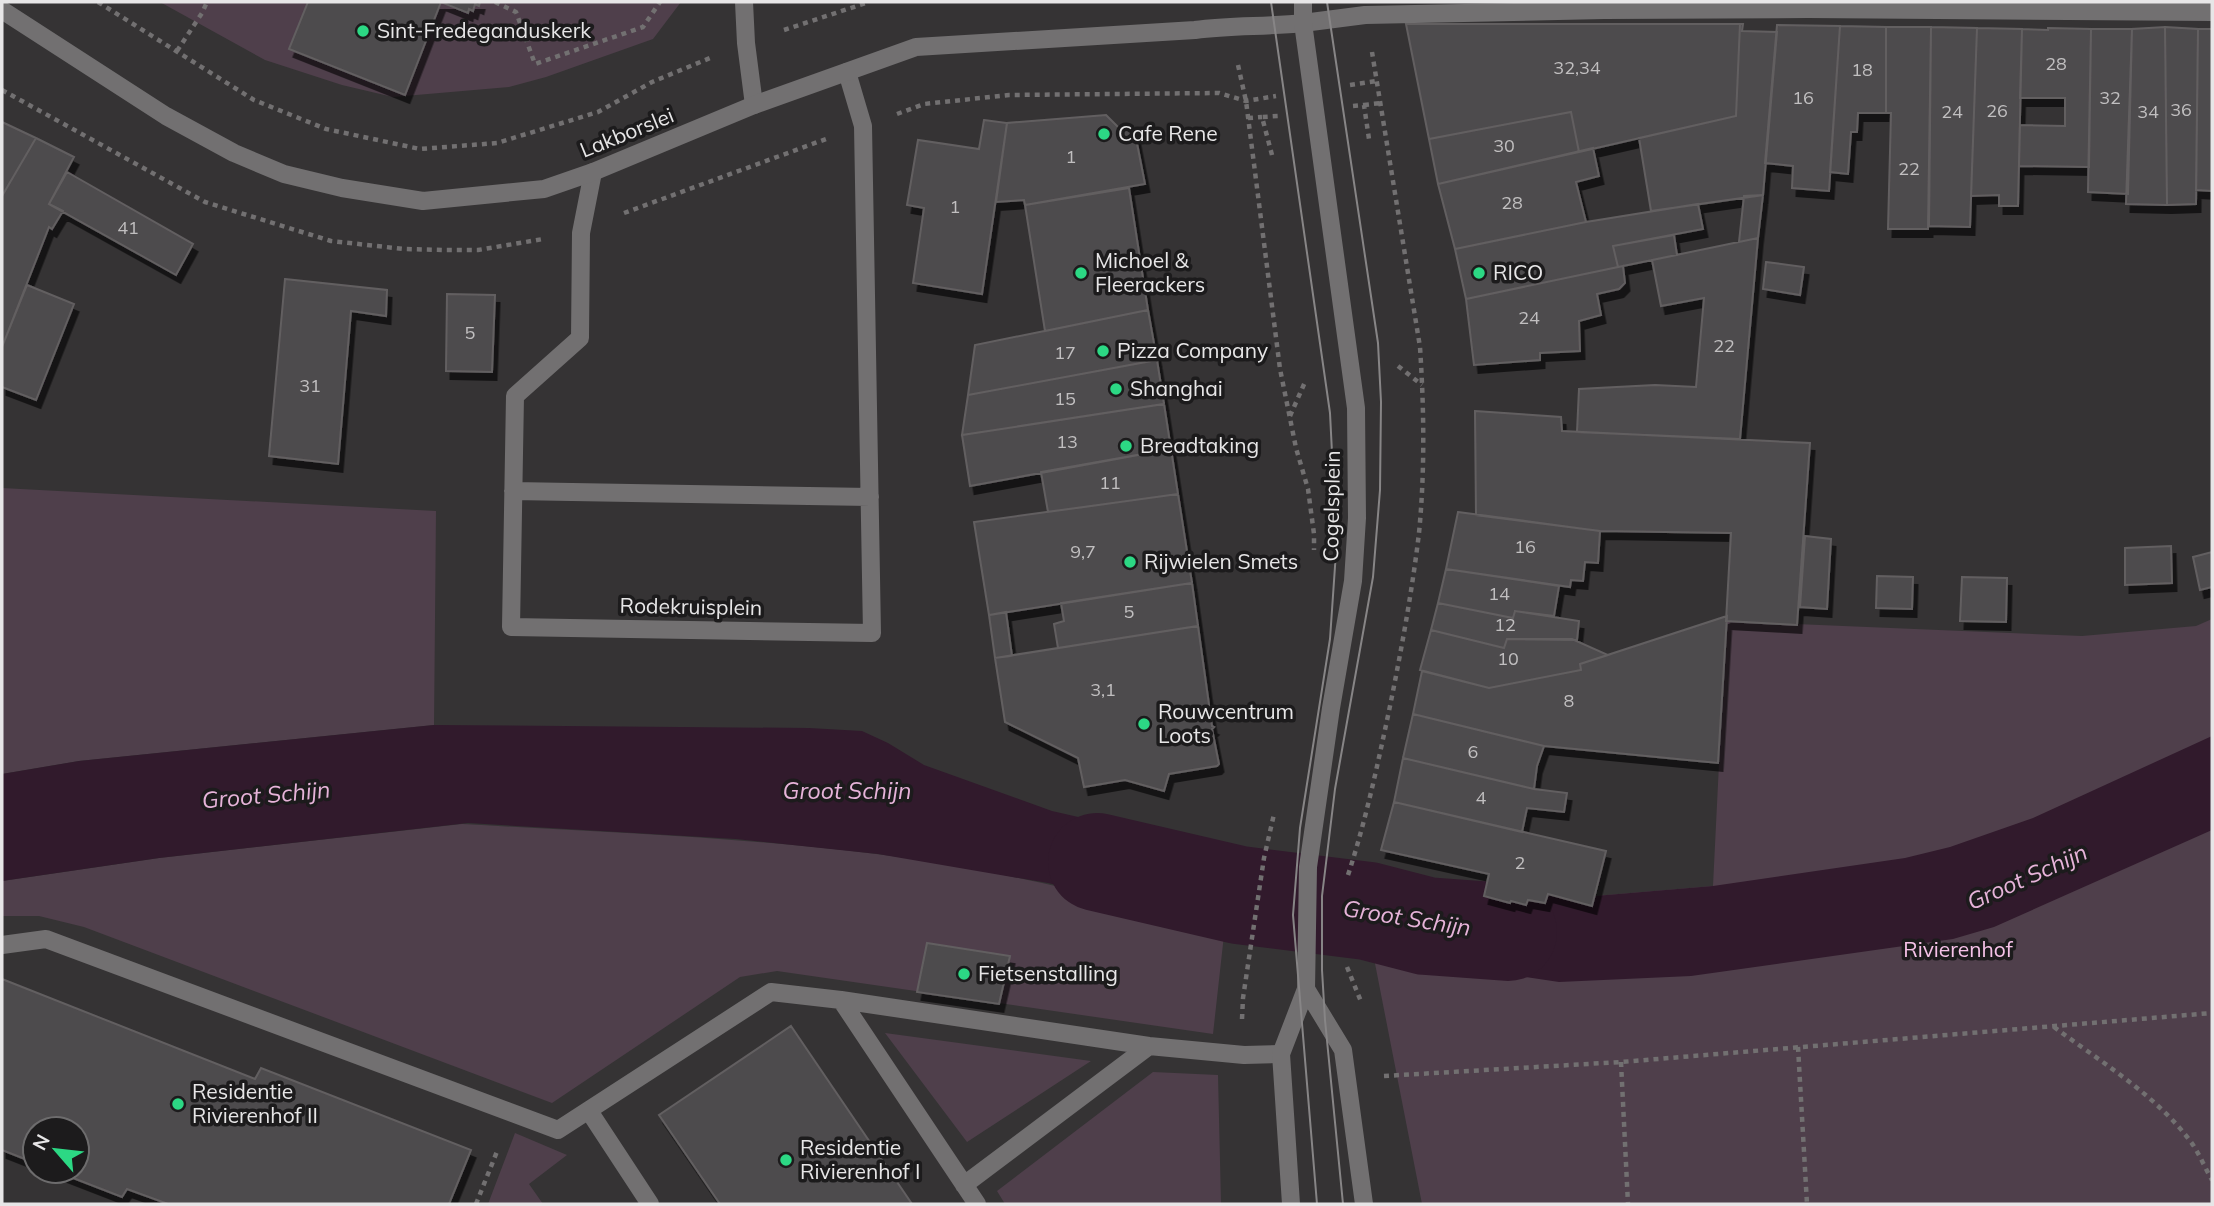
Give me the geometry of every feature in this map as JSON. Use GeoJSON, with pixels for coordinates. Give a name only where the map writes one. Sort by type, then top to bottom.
{"type":"FeatureCollection","features":[{"type":"Feature","properties":{"kind":"street"},"geometry":{"type":"LineString","coordinates":[[744,2],[754,105]]}},
{"type":"Feature","properties":{"kind":"street","name":"Cogelsplein"},"geometry":{"type":"LineString","coordinates":[[1294,2],[1303,23]]}},
{"type":"Feature","properties":{"kind":"street","name":"Cogelsplein"},"geometry":{"type":"LineString","coordinates":[[1303,2],[1303,23],[1356,408],[1357,518],[1353,581],[1308,867],[1306,989]]}},
{"type":"Feature","properties":{"kind":"street","name":"Lakborslei"},"geometry":{"type":"LineString","coordinates":[[2,10],[166,116],[234,153],[284,174],[342,188],[423,201],[544,189],[593,172],[754,105],[916,47],[1195,30],[1230,25],[1303,23],[1365,15],[1822,9],[2212,12]]}},
{"type":"Feature","properties":{"kind":"street","name":"Rodekruisplein"},"geometry":{"type":"LineString","coordinates":[[593,172],[581,233],[580,338],[515,396],[511,627],[872,633],[863,126],[847,72]]}},
{"type":"Feature","properties":{"kind":"street"},"geometry":{"type":"LineString","coordinates":[[513,491],[870,497]]}},
{"type":"Feature","properties":{"kind":"street"},"geometry":{"type":"LineString","coordinates":[[2,945],[46,939],[558,1130],[771,992],[1149,1046],[1244,1055],[1281,1054]]}},
{"type":"Feature","properties":{"kind":"street"},"geometry":{"type":"LineString","coordinates":[[1291,1204],[1281,1054],[1306,989]]}},
{"type":"Feature","properties":{"kind":"street"},"geometry":{"type":"LineString","coordinates":[[1306,989],[1343,1050],[1364,1204]]}},
{"type":"Feature","properties":{"kind":"street"},"geometry":{"type":"LineString","coordinates":[[841,1000],[977,1204]]}},
{"type":"Feature","properties":{"kind":"street"},"geometry":{"type":"LineString","coordinates":[[964,1185],[1149,1046]]}},
{"type":"Feature","properties":{"kind":"street"},"geometry":{"type":"LineString","coordinates":[[589,1111],[650,1204]]}},
{"type":"Feature","properties":{"kind":"path"},"geometry":{"type":"LineString","coordinates":[[98,2],[254,100],[326,129],[420,149],[497,143],[598,111],[652,82],[746,43],[869,2]]}},
{"type":"Feature","properties":{"kind":"path"},"geometry":{"type":"LineString","coordinates":[[177,51],[207,2]]}},
{"type":"Feature","properties":{"kind":"path"},"geometry":{"type":"LineString","coordinates":[[495,2],[516,12],[535,64],[643,27],[660,2]]}},
{"type":"Feature","properties":{"kind":"path"},"geometry":{"type":"LineString","coordinates":[[1349,873],[1369,808],[1397,672],[1419,533],[1422,482],[1420,347],[1377,80]]}},
{"type":"Feature","properties":{"kind":"path"},"geometry":{"type":"LineString","coordinates":[[1246,101],[1280,369],[1308,489],[1314,534],[1314,560]]}},
{"type":"Feature","properties":{"kind":"path"},"geometry":{"type":"LineString","coordinates":[[1364,105],[1381,103]]}},
{"type":"Feature","properties":{"kind":"path"},"geometry":{"type":"LineString","coordinates":[[1248,118],[1262,117]]}},
{"type":"Feature","properties":{"kind":"path"},"geometry":{"type":"LineString","coordinates":[[1398,366],[1422,385]]}},
{"type":"Feature","properties":{"kind":"path"},"geometry":{"type":"LineString","coordinates":[[1290,416],[1304,382]]}},
{"type":"Feature","properties":{"kind":"path"},"geometry":{"type":"LineString","coordinates":[[1242,1020],[1264,858],[1276,804]]}},
{"type":"Feature","properties":{"kind":"path"},"geometry":{"type":"LineString","coordinates":[[1346,959],[1364,1011]]}},
{"type":"Feature","properties":{"kind":"path"},"geometry":{"type":"LineString","coordinates":[[1380,1076],[1621,1062],[2212,1013]]}},
{"type":"Feature","properties":{"kind":"path"},"geometry":{"type":"LineString","coordinates":[[2053,1026],[2134,1086],[2165,1113],[2192,1143],[2212,1180]]}},
{"type":"Feature","properties":{"kind":"path"},"geometry":{"type":"LineString","coordinates":[[1798,1047],[1807,1204]]}},
{"type":"Feature","properties":{"kind":"path"},"geometry":{"type":"LineString","coordinates":[[1621,1062],[1628,1204]]}},
{"type":"Feature","properties":{"kind":"path"},"geometry":{"type":"LineString","coordinates":[[476,1204],[512,1112]]}},
{"type":"Feature","properties":{"kind":"green space"},"geometry":{"type":"Polygon","coordinates":[[[160,2],[681,2],[653,39],[546,77],[509,87],[393,97],[342,85],[265,60],[160,2]]]}},
{"type":"Feature","properties":{"kind":"green space"},"geometry":{"type":"Polygon","coordinates":[[[2,488],[436,511],[434,725],[79,761],[2,774],[2,488]]]}},
{"type":"Feature","properties":{"kind":"green space","name":"Rivierenhof"},"geometry":{"type":"Polygon","coordinates":[[[2212,619],[2212,1204],[1422,1204],[1371,943],[1380,876],[1526,905],[1528,900],[1544,903],[1548,894],[1592,906],[1595,896],[1713,886],[1726,621],[2082,636],[2196,626],[2212,619]]]}},
{"type":"Feature","properties":{"kind":"green space"},"geometry":{"type":"Polygon","coordinates":[[[462,824],[721,839],[876,854],[1008,876],[1225,926],[1213,1034],[777,971],[740,977],[552,1103],[84,927],[39,916],[2,916],[2,881],[159,858],[462,824]]]}},
{"type":"Feature","properties":{"kind":"green space"},"geometry":{"type":"Polygon","coordinates":[[[885,1033],[1091,1061],[967,1142],[885,1033]]]}},
{"type":"Feature","properties":{"kind":"green space"},"geometry":{"type":"Polygon","coordinates":[[[1153,1072],[1218,1075],[1221,1204],[1005,1204],[997,1191],[1153,1072]]]}},
{"type":"Feature","properties":{"kind":"green space"},"geometry":{"type":"Polygon","coordinates":[[[515,1133],[567,1155],[529,1184],[543,1204],[488,1204],[515,1133]]]}},
{"type":"Feature","properties":{"kind":"water","name":"Groot Schijn"},"geometry":{"type":"Polygon","coordinates":[[[434,725],[809,728],[862,731],[924,765],[1052,811],[1236,853],[1225,926],[1048,883],[878,854],[736,839],[468,823],[159,858],[2,881],[2,774],[79,761],[434,725]]]}},
{"type":"Feature","properties":{"kind":"water","name":"Groot Schijn"},"geometry":{"type":"Polygon","coordinates":[[[2212,736],[2212,830],[1994,927],[1953,939],[1691,976],[1559,982],[1479,970],[1371,943],[1380,876],[1509,903],[1511,901],[1526,905],[1528,900],[1544,903],[1548,894],[1592,906],[1595,896],[1713,886],[1905,858],[1950,847],[2033,818],[2212,736]]]}},
{"type":"Feature","properties":{"kind":"building","name":"Sint-Fredeganduskerk"},"geometry":{"type":"Polygon","coordinates":[[[308,2],[441,2],[405,95],[289,49],[308,2]]]}},
{"type":"Feature","properties":{"kind":"building"},"geometry":{"type":"Polygon","coordinates":[[[441,2],[480,2],[479,6],[475,4],[473,11],[469,9],[468,13],[441,2]]]}},
{"type":"Feature","properties":{"kind":"building"},"geometry":{"type":"Polygon","coordinates":[[[1406,24],[1740,24],[1736,116],[1579,152],[1571,112],[1429,139],[1406,24]]]}},
{"type":"Feature","properties":{"kind":"building"},"geometry":{"type":"Polygon","coordinates":[[[1740,24],[1743,24],[1742,31],[1777,32],[1763,195],[1651,211],[1639,138],[1736,116],[1740,24]]]}},
{"type":"Feature","properties":{"kind":"building"},"geometry":{"type":"Polygon","coordinates":[[[1777,25],[1840,26],[1829,191],[1792,188],[1793,166],[1765,163],[1777,25]]]}},
{"type":"Feature","properties":{"kind":"building"},"geometry":{"type":"Polygon","coordinates":[[[1840,26],[1886,27],[1886,113],[1858,113],[1857,132],[1851,132],[1848,174],[1830,172],[1840,26]]]}},
{"type":"Feature","properties":{"kind":"building"},"geometry":{"type":"Polygon","coordinates":[[[1886,27],[1931,27],[1928,229],[1888,229],[1891,113],[1886,113],[1886,27]]]}},
{"type":"Feature","properties":{"kind":"building"},"geometry":{"type":"Polygon","coordinates":[[[1931,27],[1977,28],[1970,227],[1929,226],[1931,27]]]}},
{"type":"Feature","properties":{"kind":"building"},"geometry":{"type":"Polygon","coordinates":[[[2165,27],[2167,205],[2126,204],[2132,29],[2165,27]]]}},
{"type":"Feature","properties":{"kind":"building"},"geometry":{"type":"Polygon","coordinates":[[[2165,27],[2198,29],[2196,204],[2167,205],[2165,27]]]}},
{"type":"Feature","properties":{"kind":"building"},"geometry":{"type":"Polygon","coordinates":[[[1977,28],[2022,29],[2018,206],[1999,206],[1999,195],[1971,196],[1977,28]]]}},
{"type":"Feature","properties":{"kind":"building"},"geometry":{"type":"Polygon","coordinates":[[[2022,29],[2091,29],[2089,167],[2019,166],[2020,125],[2065,126],[2065,98],[2020,98],[2022,29]]]}},
{"type":"Feature","properties":{"kind":"building"},"geometry":{"type":"Polygon","coordinates":[[[2091,29],[2132,29],[2128,194],[2088,192],[2091,29]]]}},
{"type":"Feature","properties":{"kind":"building"},"geometry":{"type":"Polygon","coordinates":[[[2198,29],[2212,29],[2212,191],[2196,190],[2198,29]]]}},
{"type":"Feature","properties":{"kind":"building"},"geometry":{"type":"Polygon","coordinates":[[[1571,112],[1579,152],[1438,184],[1429,139],[1571,112]]]}},
{"type":"Feature","properties":{"kind":"building"},"geometry":{"type":"Polygon","coordinates":[[[1106,115],[1121,130],[1134,128],[1145,184],[1025,205],[1024,200],[996,202],[1007,123],[1106,115]]]}},
{"type":"Feature","properties":{"kind":"building"},"geometry":{"type":"Polygon","coordinates":[[[984,120],[1007,123],[982,294],[913,283],[924,208],[907,205],[918,140],[979,149],[984,120]]]}},
{"type":"Feature","properties":{"kind":"building"},"geometry":{"type":"Polygon","coordinates":[[[2,122],[36,138],[2,196],[2,122]]]}},
{"type":"Feature","properties":{"kind":"building"},"geometry":{"type":"Polygon","coordinates":[[[36,138],[74,157],[49,204],[63,211],[52,229],[49,227],[2,347],[2,196],[36,138]]]}},
{"type":"Feature","properties":{"kind":"building"},"geometry":{"type":"Polygon","coordinates":[[[1593,148],[1599,176],[1576,182],[1586,222],[1455,249],[1438,184],[1593,148]]]}},
{"type":"Feature","properties":{"kind":"building"},"geometry":{"type":"Polygon","coordinates":[[[67,172],[193,244],[176,275],[49,204],[67,172]]]}},
{"type":"Feature","properties":{"kind":"building"},"geometry":{"type":"Polygon","coordinates":[[[1129,188],[1148,310],[1045,331],[1025,205],[1129,188]]]}},
{"type":"Feature","properties":{"kind":"building"},"geometry":{"type":"Polygon","coordinates":[[[1763,195],[1758,238],[1739,242],[1744,196],[1763,195]]]}},
{"type":"Feature","properties":{"kind":"building"},"geometry":{"type":"Polygon","coordinates":[[[1698,204],[1703,229],[1613,246],[1618,267],[1466,299],[1455,249],[1586,222],[1698,204]]]}},
{"type":"Feature","properties":{"kind":"building"},"geometry":{"type":"Polygon","coordinates":[[[1674,235],[1677,255],[1618,267],[1613,246],[1674,235]]]}},
{"type":"Feature","properties":{"kind":"building"},"geometry":{"type":"Polygon","coordinates":[[[1758,238],[1740,439],[1577,432],[1579,389],[1655,385],[1696,387],[1704,298],[1661,306],[1652,260],[1758,238]]]}},
{"type":"Feature","properties":{"kind":"building"},"geometry":{"type":"Polygon","coordinates":[[[1766,262],[1804,267],[1800,295],[1763,289],[1766,262]]]}},
{"type":"Feature","properties":{"kind":"building"},"geometry":{"type":"Polygon","coordinates":[[[1623,266],[1625,283],[1619,289],[1597,294],[1601,315],[1579,321],[1580,351],[1540,353],[1540,360],[1474,365],[1466,299],[1623,266]]]}},
{"type":"Feature","properties":{"kind":"building"},"geometry":{"type":"Polygon","coordinates":[[[285,279],[387,290],[386,316],[351,311],[338,464],[269,456],[285,279]]]}},
{"type":"Feature","properties":{"kind":"building"},"geometry":{"type":"Polygon","coordinates":[[[27,285],[74,304],[36,400],[2,387],[2,347],[27,285]]]}},
{"type":"Feature","properties":{"kind":"building"},"geometry":{"type":"Polygon","coordinates":[[[447,294],[495,295],[492,372],[446,371],[447,294]]]}},
{"type":"Feature","properties":{"kind":"building"},"geometry":{"type":"Polygon","coordinates":[[[1148,310],[1157,360],[968,395],[975,345],[1148,310]]]}},
{"type":"Feature","properties":{"kind":"building"},"geometry":{"type":"Polygon","coordinates":[[[1157,360],[1164,404],[962,435],[968,395],[1157,360]]]}},
{"type":"Feature","properties":{"kind":"building"},"geometry":{"type":"Polygon","coordinates":[[[1164,404],[1171,449],[970,486],[962,435],[1164,404]]]}},
{"type":"Feature","properties":{"kind":"building"},"geometry":{"type":"Polygon","coordinates":[[[1475,411],[1561,417],[1562,431],[1810,443],[1797,625],[1726,621],[1731,533],[1600,531],[1476,515],[1475,411]]]}},
{"type":"Feature","properties":{"kind":"building"},"geometry":{"type":"Polygon","coordinates":[[[1171,449],[1178,494],[1048,512],[1041,472],[1171,449]]]}},
{"type":"Feature","properties":{"kind":"building"},"geometry":{"type":"Polygon","coordinates":[[[1178,494],[1192,583],[989,615],[974,522],[1178,494]]]}},
{"type":"Feature","properties":{"kind":"building"},"geometry":{"type":"Polygon","coordinates":[[[1458,512],[1600,531],[1598,563],[1585,562],[1583,581],[1571,580],[1570,587],[1446,569],[1458,512]]]}},
{"type":"Feature","properties":{"kind":"building"},"geometry":{"type":"Polygon","coordinates":[[[1805,536],[1831,539],[1827,609],[1800,607],[1805,536]]]}},
{"type":"Feature","properties":{"kind":"building"},"geometry":{"type":"Polygon","coordinates":[[[2171,546],[2172,583],[2125,585],[2125,548],[2171,546]]]}},
{"type":"Feature","properties":{"kind":"building"},"geometry":{"type":"Polygon","coordinates":[[[2212,552],[2212,587],[2200,590],[2193,557],[2212,552]]]}},
{"type":"Feature","properties":{"kind":"building"},"geometry":{"type":"Polygon","coordinates":[[[1446,569],[1559,586],[1554,616],[1515,611],[1513,618],[1438,603],[1446,569]]]}},
{"type":"Feature","properties":{"kind":"building"},"geometry":{"type":"Polygon","coordinates":[[[1877,576],[1913,577],[1912,609],[1876,608],[1877,576]]]}},
{"type":"Feature","properties":{"kind":"building"},"geometry":{"type":"Polygon","coordinates":[[[1962,577],[2007,578],[2006,622],[1960,621],[1962,577]]]}},
{"type":"Feature","properties":{"kind":"building"},"geometry":{"type":"Polygon","coordinates":[[[1192,583],[1198,626],[1058,648],[1054,624],[1064,621],[1061,603],[1192,583]]]}},
{"type":"Feature","properties":{"kind":"building"},"geometry":{"type":"Polygon","coordinates":[[[1438,603],[1513,618],[1515,611],[1579,621],[1577,640],[1507,639],[1504,648],[1431,630],[1438,603]]]}},
{"type":"Feature","properties":{"kind":"building"},"geometry":{"type":"Polygon","coordinates":[[[1006,612],[1012,656],[995,658],[989,615],[1006,612]]]}},
{"type":"Feature","properties":{"kind":"building"},"geometry":{"type":"Polygon","coordinates":[[[1727,616],[1718,763],[1544,746],[1413,714],[1422,671],[1489,688],[1581,670],[1580,664],[1727,616]]]}},
{"type":"Feature","properties":{"kind":"building"},"geometry":{"type":"Polygon","coordinates":[[[1198,626],[1214,727],[1212,729],[1219,764],[1217,766],[1169,774],[1164,791],[1125,780],[1084,787],[1078,758],[1005,722],[995,658],[1198,626]]]}},
{"type":"Feature","properties":{"kind":"building"},"geometry":{"type":"Polygon","coordinates":[[[1431,630],[1504,648],[1507,639],[1572,639],[1608,655],[1580,664],[1581,670],[1489,688],[1420,670],[1431,630]]]}},
{"type":"Feature","properties":{"kind":"building"},"geometry":{"type":"Polygon","coordinates":[[[1413,714],[1544,746],[1537,766],[1534,789],[1403,758],[1413,714]]]}},
{"type":"Feature","properties":{"kind":"building"},"geometry":{"type":"Polygon","coordinates":[[[1403,758],[1534,789],[1567,793],[1564,812],[1527,808],[1522,832],[1394,802],[1403,758]]]}},
{"type":"Feature","properties":{"kind":"building"},"geometry":{"type":"Polygon","coordinates":[[[1394,802],[1606,851],[1592,906],[1548,894],[1545,903],[1528,900],[1526,905],[1511,901],[1510,903],[1484,896],[1489,874],[1381,850],[1394,802]]]}},
{"type":"Feature","properties":{"kind":"building","name":"Fietsenstalling"},"geometry":{"type":"Polygon","coordinates":[[[927,943],[1010,956],[999,1004],[917,992],[927,943]]]}},
{"type":"Feature","properties":{"kind":"building","name":"Residentie Rivierenhof II"},"geometry":{"type":"Polygon","coordinates":[[[2,979],[255,1079],[261,1068],[471,1150],[449,1204],[168,1204],[127,1189],[122,1197],[91,1185],[91,1115],[21,1115],[21,1157],[2,1150],[2,979]]]}},
{"type":"Feature","properties":{"kind":"building","name":"Residentie Rivierenhof I"},"geometry":{"type":"Polygon","coordinates":[[[791,1026],[912,1204],[720,1204],[659,1115],[791,1026]]]}},
{"type":"Feature","properties":{"kind":"waterway","name":"Groot Schijn"},"geometry":{"type":"LineString","coordinates":[[1097,862],[1239,895],[1368,911],[1426,926],[1508,932]]}},
{"type":"Feature","properties":{"kind":"tram line"},"geometry":{"type":"LineString","coordinates":[[1271,2],[1330,413],[1335,512],[1336,552],[1330,639],[1300,828],[1293,915],[1317,1204]]}},
{"type":"Feature","properties":{"kind":"tram line"},"geometry":{"type":"LineString","coordinates":[[1327,2],[1378,343],[1381,402],[1380,490],[1373,577],[1335,789],[1322,896],[1325,1020],[1343,1204]]}},
{"type":"Feature","properties":{"kind":"place","name":"Sint-Fredeganduskerk"},"geometry":{"type":"Point","coordinates":[363,31]}},
{"type":"Feature","properties":{"kind":"place","name":"Cafe Rene"},"geometry":{"type":"Point","coordinates":[1104,134]}},
{"type":"Feature","properties":{"kind":"place","name":"Michoel & Fleerackers"},"geometry":{"type":"Point","coordinates":[1081,273]}},
{"type":"Feature","properties":{"kind":"place","name":"RICO"},"geometry":{"type":"Point","coordinates":[1479,273]}},
{"type":"Feature","properties":{"kind":"place","name":"Pizza Company"},"geometry":{"type":"Point","coordinates":[1103,351]}},
{"type":"Feature","properties":{"kind":"place","name":"Shanghai"},"geometry":{"type":"Point","coordinates":[1116,389]}},
{"type":"Feature","properties":{"kind":"place","name":"Breadtaking"},"geometry":{"type":"Point","coordinates":[1126,446]}},
{"type":"Feature","properties":{"kind":"place","name":"Rijwielen Smets"},"geometry":{"type":"Point","coordinates":[1130,562]}},
{"type":"Feature","properties":{"kind":"place","name":"Rouwcentrum Loots"},"geometry":{"type":"Point","coordinates":[1144,724]}},
{"type":"Feature","properties":{"kind":"place","name":"Fietsenstalling"},"geometry":{"type":"Point","coordinates":[964,974]}},
{"type":"Feature","properties":{"kind":"place","name":"Residentie Rivierenhof II"},"geometry":{"type":"Point","coordinates":[178,1104]}},
{"type":"Feature","properties":{"kind":"place","name":"Residentie Rivierenhof I"},"geometry":{"type":"Point","coordinates":[786,1160]}}]}
